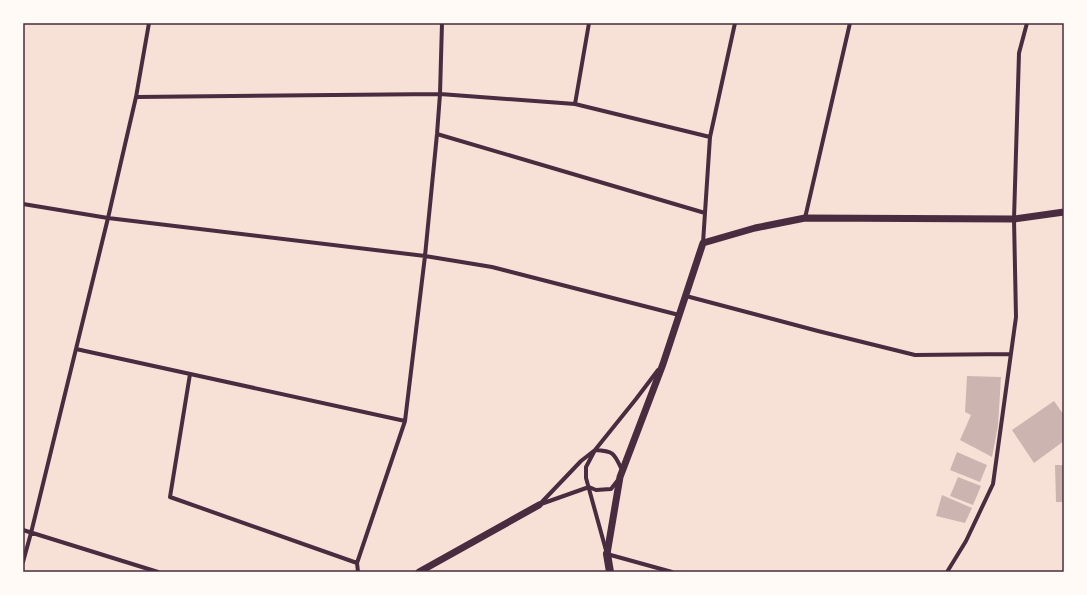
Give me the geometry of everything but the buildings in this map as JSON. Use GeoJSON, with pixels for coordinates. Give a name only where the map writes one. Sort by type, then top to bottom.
{"type":"FeatureCollection","features":[{"type":"Feature","properties":{"kind":"main road"},"geometry":{"type":"LineString","coordinates":[[607,554],[610,572]]}},
{"type":"Feature","properties":{"kind":"street"},"geometry":{"type":"LineString","coordinates":[[23,562],[108,218],[136,97],[149,23]]}},
{"type":"Feature","properties":{"kind":"street"},"geometry":{"type":"LineString","coordinates":[[358,572],[357,563],[405,421],[425,256],[440,94],[442,23]]}},
{"type":"Feature","properties":{"kind":"street"},"geometry":{"type":"LineString","coordinates":[[575,104],[589,23]]}},
{"type":"Feature","properties":{"kind":"street"},"geometry":{"type":"LineString","coordinates":[[419,572],[539,505],[589,487],[596,490],[611,489],[621,473],[663,364],[703,243],[710,137],[735,23]]}},
{"type":"Feature","properties":{"kind":"street"},"geometry":{"type":"LineString","coordinates":[[805,218],[850,23]]}},
{"type":"Feature","properties":{"kind":"street"},"geometry":{"type":"LineString","coordinates":[[947,572],[966,541],[993,484],[1016,317],[1014,219],[1019,53],[1027,23]]}},
{"type":"Feature","properties":{"kind":"street"},"geometry":{"type":"LineString","coordinates":[[136,97],[440,94],[575,104],[710,137]]}},
{"type":"Feature","properties":{"kind":"street"},"geometry":{"type":"LineString","coordinates":[[436,134],[705,213]]}},
{"type":"Feature","properties":{"kind":"street"},"geometry":{"type":"LineString","coordinates":[[23,204],[108,218],[425,256],[492,267],[679,315]]}},
{"type":"Feature","properties":{"kind":"street"},"geometry":{"type":"LineString","coordinates":[[703,243],[755,228],[805,218],[1014,219],[1064,212]]}},
{"type":"Feature","properties":{"kind":"street"},"geometry":{"type":"LineString","coordinates":[[686,296],[818,331],[915,354],[1011,354]]}},
{"type":"Feature","properties":{"kind":"street"},"geometry":{"type":"LineString","coordinates":[[76,349],[405,421]]}},
{"type":"Feature","properties":{"kind":"street"},"geometry":{"type":"LineString","coordinates":[[607,554],[586,478],[586,467],[595,450],[663,364]]}},
{"type":"Feature","properties":{"kind":"street"},"geometry":{"type":"LineString","coordinates":[[190,374],[170,498],[357,563]]}},
{"type":"Feature","properties":{"kind":"street"},"geometry":{"type":"LineString","coordinates":[[539,505],[581,461],[595,450],[608,451],[616,456],[621,473],[607,554]]}},
{"type":"Feature","properties":{"kind":"street"},"geometry":{"type":"LineString","coordinates":[[23,530],[158,572]]}},
{"type":"Feature","properties":{"kind":"street"},"geometry":{"type":"LineString","coordinates":[[607,554],[672,572]]}}]}
